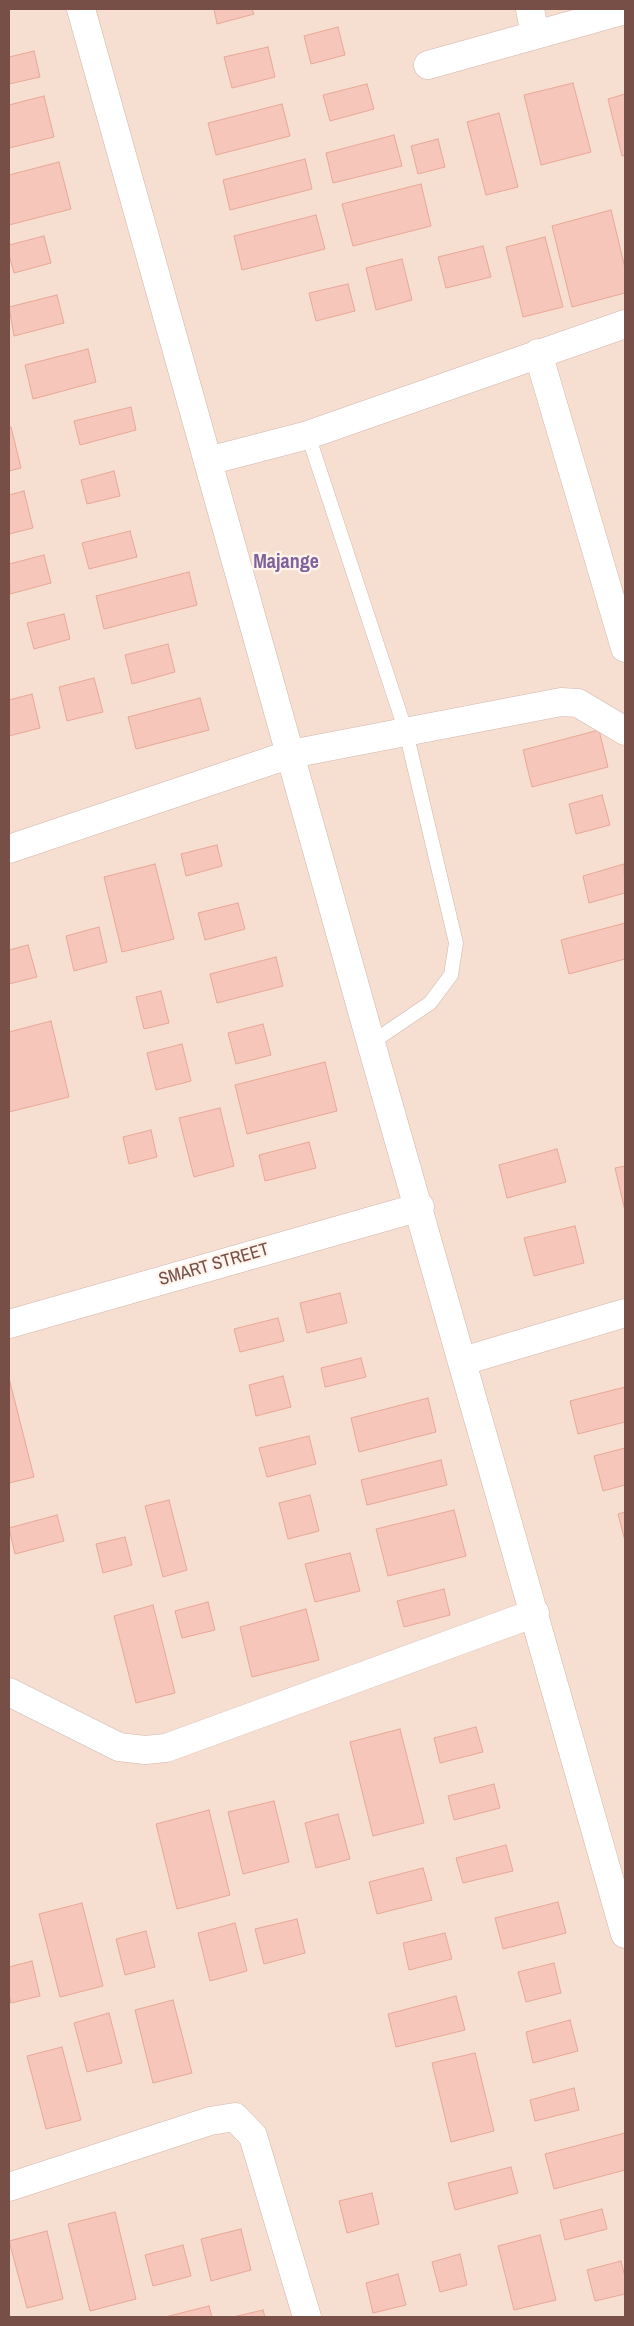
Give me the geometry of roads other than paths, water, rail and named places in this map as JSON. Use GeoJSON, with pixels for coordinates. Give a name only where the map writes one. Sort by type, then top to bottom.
{"type":"FeatureCollection","features":[{"type":"Feature","properties":{"kind":"street"},"geometry":{"type":"LineString","coordinates":[[81,9],[371,1043],[420,1207],[625,1934]]}},
{"type":"Feature","properties":{"kind":"street"},"geometry":{"type":"LineString","coordinates":[[530,9],[535,35]]}},
{"type":"Feature","properties":{"kind":"street"},"geometry":{"type":"LineString","coordinates":[[428,66],[625,10]]}},
{"type":"Feature","properties":{"kind":"street"},"geometry":{"type":"LineString","coordinates":[[208,462],[308,435],[625,324]]}},
{"type":"Feature","properties":{"kind":"street"},"geometry":{"type":"LineString","coordinates":[[538,353],[625,648]]}},
{"type":"Feature","properties":{"kind":"street"},"geometry":{"type":"LineString","coordinates":[[9,849],[291,754],[561,702],[578,703],[625,731]]}},
{"type":"Feature","properties":{"kind":"street","name":"SMART STREET"},"geometry":{"type":"LineString","coordinates":[[9,1324],[420,1207]]}},
{"type":"Feature","properties":{"kind":"street"},"geometry":{"type":"LineString","coordinates":[[463,1361],[625,1313]]}},
{"type":"Feature","properties":{"kind":"street"},"geometry":{"type":"LineString","coordinates":[[9,1692],[119,1746],[145,1750],[166,1748],[534,1613]]}},
{"type":"Feature","properties":{"kind":"street"},"geometry":{"type":"LineString","coordinates":[[9,2187],[210,2121],[235,2117],[253,2136],[307,2317]]}},
{"type":"Feature","properties":{"kind":"lane"},"geometry":{"type":"LineString","coordinates":[[308,435],[406,732],[456,943],[451,976],[430,1003],[371,1043]]}},
{"type":"Feature","properties":{"kind":"district","name":"Majange"},"geometry":{"type":"Point","coordinates":[286,563]}}]}
